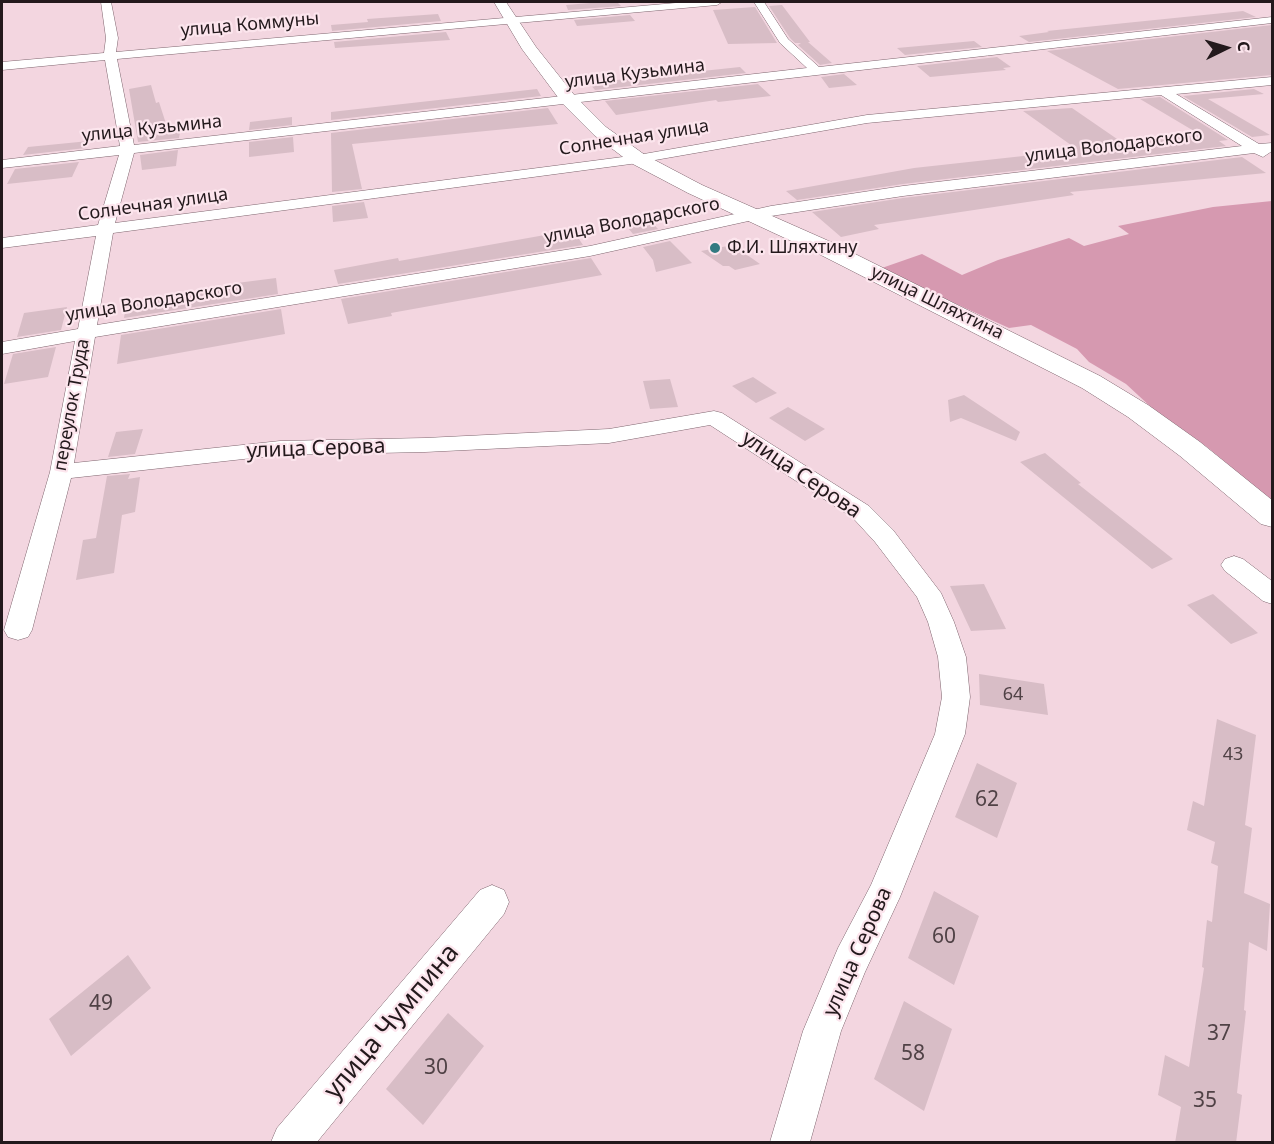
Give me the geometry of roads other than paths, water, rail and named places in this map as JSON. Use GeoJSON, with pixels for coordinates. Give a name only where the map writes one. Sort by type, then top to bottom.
{"type":"FeatureCollection","features":[{"type":"Feature","properties":{"kind":"main road","name":"улица Шляхтина"},"geometry":{"type":"LineString","coordinates":[[506,11],[549,76],[569,100],[600,131],[638,159],[694,189],[823,247],[1091,382],[1138,411],[1190,449],[1272,516]]}},
{"type":"Feature","properties":{"kind":"street","name":"переулок Труда"},"geometry":{"type":"LineString","coordinates":[[18,630],[61,472],[105,231],[128,150],[110,55],[112,38],[106,2]]}},
{"type":"Feature","properties":{"kind":"street","name":"улица Коммуны"},"geometry":{"type":"LineString","coordinates":[[2,66],[506,11],[717,2]]}},
{"type":"Feature","properties":{"kind":"street"},"geometry":{"type":"LineString","coordinates":[[759,2],[784,41],[816,70]]}},
{"type":"Feature","properties":{"kind":"street","name":"улица Кузьмина"},"geometry":{"type":"LineString","coordinates":[[2,164],[1272,20]]}},
{"type":"Feature","properties":{"kind":"street","name":"Солнечная улица"},"geometry":{"type":"LineString","coordinates":[[2,243],[638,159],[867,119],[1272,81]]}},
{"type":"Feature","properties":{"kind":"street"},"geometry":{"type":"LineString","coordinates":[[1161,90],[1265,148],[1272,159]]}},
{"type":"Feature","properties":{"kind":"street","name":"улица Володарского"},"geometry":{"type":"LineString","coordinates":[[2,348],[590,251],[771,211],[903,191],[1265,148]]}},
{"type":"Feature","properties":{"kind":"street","name":"улица Серова"},"geometry":{"type":"LineString","coordinates":[[61,472],[280,447],[425,445],[609,436],[714,418],[861,512],[884,536],[928,593],[941,622],[952,657],[956,697],[950,734],[883,897],[851,961],[822,1031],[790,1143]]}},
{"type":"Feature","properties":{"kind":"street"},"geometry":{"type":"LineString","coordinates":[[1234,565],[1272,594]]}},
{"type":"Feature","properties":{"kind":"street","name":"улица Чумпина"},"geometry":{"type":"LineString","coordinates":[[291,1143],[492,902]]}},
{"type":"Feature","properties":{"kind":"place","name":"Ф.И. Шляхтину"},"geometry":{"type":"Point","coordinates":[715,248]}}]}
